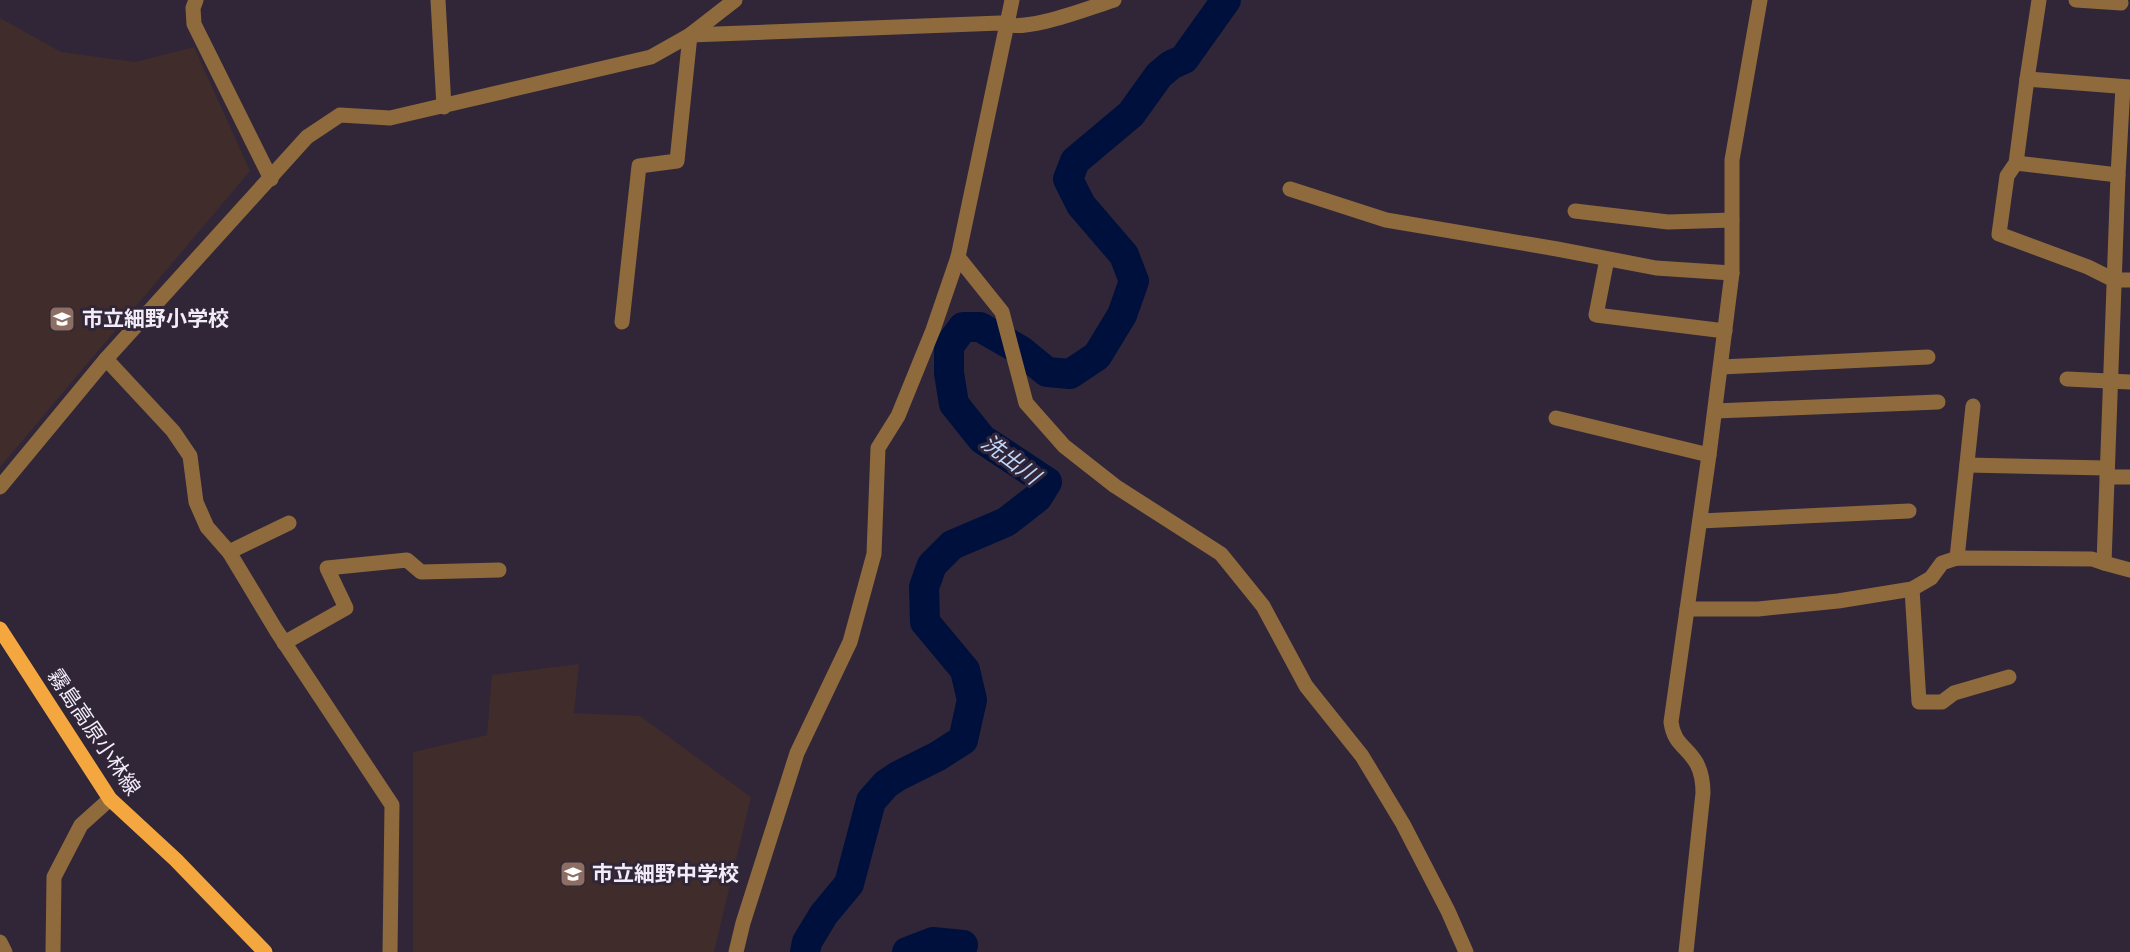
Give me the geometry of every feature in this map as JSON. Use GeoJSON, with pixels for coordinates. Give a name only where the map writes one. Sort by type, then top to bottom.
{"type":"FeatureCollection","features":[{"type":"Feature","properties":{"kind":"main road","name":"霧島高原小林線"},"geometry":{"type":"LineString","coordinates":[[0,629],[110,799],[176,860],[265,952]]}},
{"type":"Feature","properties":{"kind":"street"},"geometry":{"type":"LineString","coordinates":[[196,0],[193,8],[194,24],[272,179]]}},
{"type":"Feature","properties":{"kind":"street"},"geometry":{"type":"LineString","coordinates":[[438,0],[444,107]]}},
{"type":"Feature","properties":{"kind":"street"},"geometry":{"type":"LineString","coordinates":[[0,487],[106,359],[308,137],[340,115],[390,118],[651,57],[690,35],[735,0]]}},
{"type":"Feature","properties":{"kind":"street"},"geometry":{"type":"LineString","coordinates":[[736,952],[743,923],[797,753],[850,642],[874,554],[878,448],[898,416],[933,330],[958,257],[1012,0]]}},
{"type":"Feature","properties":{"kind":"street"},"geometry":{"type":"LineString","coordinates":[[690,35],[1000,23],[1007,26],[1021,26],[1053,20],[1114,0]]}},
{"type":"Feature","properties":{"kind":"street"},"geometry":{"type":"LineString","coordinates":[[1686,952],[1703,793],[1702,776],[1696,762],[1673,736],[1671,722],[1732,273],[1731,160],[1760,0]]}},
{"type":"Feature","properties":{"kind":"street"},"geometry":{"type":"LineString","coordinates":[[2039,0],[2016,163],[2007,176],[1999,234],[2088,267],[2114,280],[2130,280]]}},
{"type":"Feature","properties":{"kind":"street"},"geometry":{"type":"LineString","coordinates":[[2076,0],[2121,3]]}},
{"type":"Feature","properties":{"kind":"street"},"geometry":{"type":"LineString","coordinates":[[622,322],[639,166],[677,160],[690,35]]}},
{"type":"Feature","properties":{"kind":"street"},"geometry":{"type":"LineString","coordinates":[[2027,79],[2126,87],[2114,280],[2104,562]]}},
{"type":"Feature","properties":{"kind":"street"},"geometry":{"type":"LineString","coordinates":[[2016,163],[2122,180]]}},
{"type":"Feature","properties":{"kind":"street"},"geometry":{"type":"LineString","coordinates":[[1290,189],[1386,220],[1656,268],[1732,273]]}},
{"type":"Feature","properties":{"kind":"street"},"geometry":{"type":"LineString","coordinates":[[1575,211],[1668,222],[1732,220]]}},
{"type":"Feature","properties":{"kind":"street"},"geometry":{"type":"LineString","coordinates":[[958,257],[1002,312],[1026,403],[1064,446],[1115,486],[1221,554],[1263,606],[1306,686],[1362,756],[1403,824],[1448,911],[1466,952]]}},
{"type":"Feature","properties":{"kind":"street"},"geometry":{"type":"LineString","coordinates":[[1607,259],[1596,315],[1725,331]]}},
{"type":"Feature","properties":{"kind":"street"},"geometry":{"type":"LineString","coordinates":[[1720,367],[1928,357]]}},
{"type":"Feature","properties":{"kind":"street"},"geometry":{"type":"LineString","coordinates":[[106,359],[173,431],[190,456],[196,502],[207,527],[229,552],[284,643],[392,806],[390,952]]}},
{"type":"Feature","properties":{"kind":"street"},"geometry":{"type":"LineString","coordinates":[[2067,380],[2130,382]]}},
{"type":"Feature","properties":{"kind":"street"},"geometry":{"type":"LineString","coordinates":[[1714,411],[1938,402]]}},
{"type":"Feature","properties":{"kind":"street"},"geometry":{"type":"LineString","coordinates":[[1957,558],[1973,406]]}},
{"type":"Feature","properties":{"kind":"street"},"geometry":{"type":"LineString","coordinates":[[1556,418],[1709,455]]}},
{"type":"Feature","properties":{"kind":"street"},"geometry":{"type":"LineString","coordinates":[[1967,465],[2107,472],[2130,477]]}},
{"type":"Feature","properties":{"kind":"street"},"geometry":{"type":"LineString","coordinates":[[1700,521],[1909,511]]}},
{"type":"Feature","properties":{"kind":"street"},"geometry":{"type":"LineString","coordinates":[[229,552],[289,522]]}},
{"type":"Feature","properties":{"kind":"street"},"geometry":{"type":"LineString","coordinates":[[1687,609],[1758,609],[1838,601],[1912,589],[1931,578],[1942,563],[1957,558],[2092,559],[2130,570]]}},
{"type":"Feature","properties":{"kind":"street"},"geometry":{"type":"LineString","coordinates":[[284,643],[346,608],[327,568],[407,560],[421,572],[499,570]]}},
{"type":"Feature","properties":{"kind":"street"},"geometry":{"type":"LineString","coordinates":[[1912,589],[1919,702],[1942,702],[1954,693],[2009,677]]}},
{"type":"Feature","properties":{"kind":"street"},"geometry":{"type":"LineString","coordinates":[[53,952],[54,877],[81,825],[110,799]]}},
{"type":"Feature","properties":{"kind":"street"},"geometry":{"type":"LineString","coordinates":[[0,942],[4,952]]}},
{"type":"Feature","properties":{"kind":"shaded area","name":"市立細野小学校"},"geometry":{"type":"Polygon","coordinates":[[[0,18],[61,52],[135,62],[194,47],[250,171],[0,467],[0,18]]]}},
{"type":"Feature","properties":{"kind":"shaded area","name":"市立細野中学校"},"geometry":{"type":"Polygon","coordinates":[[[579,664],[574,713],[640,716],[751,797],[714,952],[413,952],[413,752],[487,735],[492,675],[579,664]]]}},
{"type":"Feature","properties":{"kind":"waterway","name":"洗出川"},"geometry":{"type":"LineString","coordinates":[[805,952],[807,942],[824,914],[849,884],[871,801],[886,784],[898,776],[938,756],[963,740],[972,700],[965,670],[925,622],[924,587],[932,565],[952,545],[1006,522],[1037,498],[1047,482],[982,439],[954,404],[949,373],[949,346],[963,327],[980,327],[1020,350],[1047,372],[1070,374],[1097,356],[1122,315],[1134,281],[1124,255],[1081,205],[1068,179],[1075,161],[1131,114],[1159,75],[1171,65],[1184,59],[1226,0]]}},
{"type":"Feature","properties":{"kind":"waterway","name":"洗出川"},"geometry":{"type":"LineString","coordinates":[[907,952],[933,942],[963,945],[961,952]]}},
{"type":"Feature","properties":{"kind":"place","name":"市立細野小学校"},"geometry":{"type":"Point","coordinates":[62,319]}},
{"type":"Feature","properties":{"kind":"place","name":"市立細野中学校"},"geometry":{"type":"Point","coordinates":[573,874]}}]}
